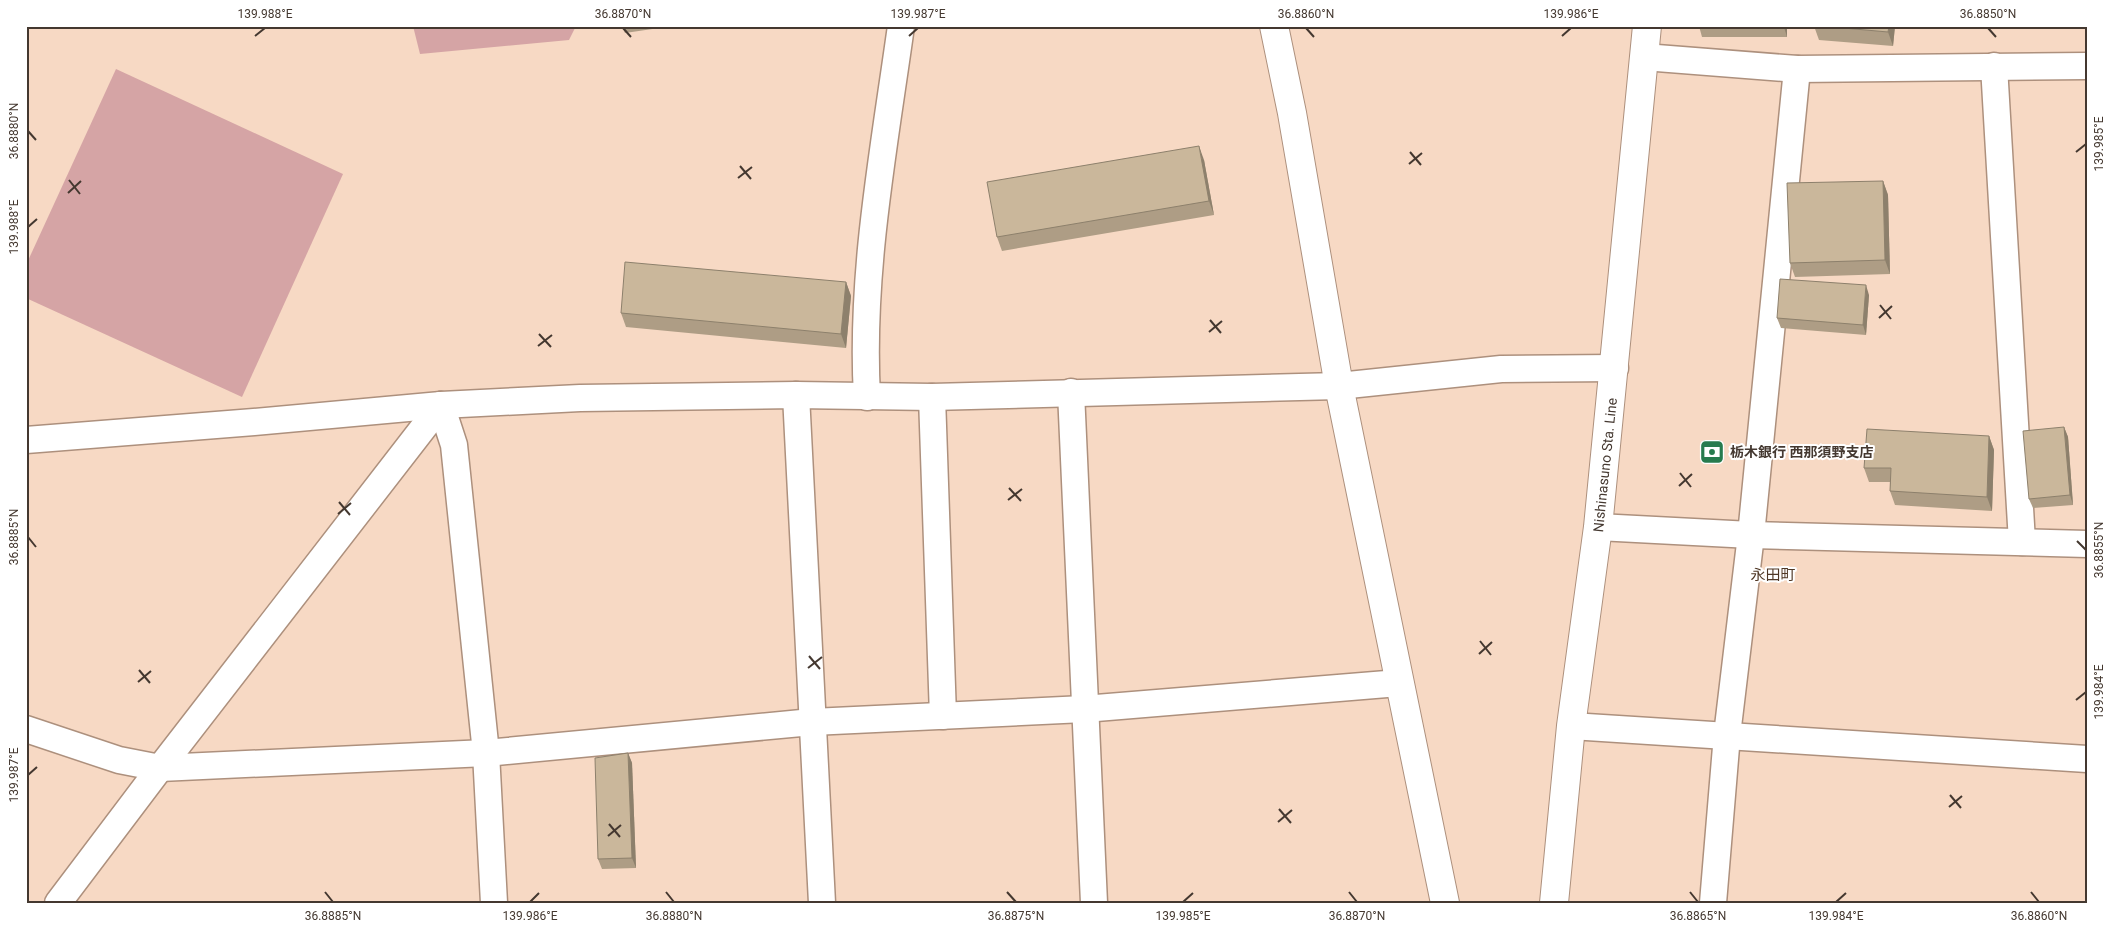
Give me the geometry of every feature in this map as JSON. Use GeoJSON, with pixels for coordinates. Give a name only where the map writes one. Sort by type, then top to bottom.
{"type":"FeatureCollection","features":[{"type":"Feature","properties":{"kind":"street"},"geometry":{"type":"LineString","coordinates":[[867,397],[865,356],[868,284],[875,211],[901,26]]}},
{"type":"Feature","properties":{"kind":"street"},"geometry":{"type":"LineString","coordinates":[[1274,26],[1292,113],[1339,386],[1445,903]]}},
{"type":"Feature","properties":{"kind":"street","name":"Nishinasuno Sta. Line"},"geometry":{"type":"LineString","coordinates":[[1554,903],[1570,726],[1598,527],[1615,368],[1647,26]]}},
{"type":"Feature","properties":{"kind":"street"},"geometry":{"type":"LineString","coordinates":[[1644,57],[1797,69],[2087,66]]}},
{"type":"Feature","properties":{"kind":"street"},"geometry":{"type":"LineString","coordinates":[[1994,66],[2022,542]]}},
{"type":"Feature","properties":{"kind":"street"},"geometry":{"type":"LineString","coordinates":[[1713,903],[1727,736],[1751,535],[1797,69]]}},
{"type":"Feature","properties":{"kind":"street"},"geometry":{"type":"LineString","coordinates":[[26,440],[441,405],[580,398],[796,394],[932,397],[1339,386],[1501,369],[1615,368]]}},
{"type":"Feature","properties":{"kind":"street"},"geometry":{"type":"LineString","coordinates":[[1071,392],[1094,903]]}},
{"type":"Feature","properties":{"kind":"street"},"geometry":{"type":"LineString","coordinates":[[796,394],[822,903]]}},
{"type":"Feature","properties":{"kind":"street"},"geometry":{"type":"LineString","coordinates":[[932,397],[943,716]]}},
{"type":"Feature","properties":{"kind":"street"},"geometry":{"type":"LineString","coordinates":[[441,405],[454,445],[486,753],[494,903]]}},
{"type":"Feature","properties":{"kind":"street"},"geometry":{"type":"LineString","coordinates":[[58,903],[441,405]]}},
{"type":"Feature","properties":{"kind":"street"},"geometry":{"type":"LineString","coordinates":[[1598,527],[1751,535],[2087,544]]}},
{"type":"Feature","properties":{"kind":"street"},"geometry":{"type":"LineString","coordinates":[[26,729],[119,760],[160,768],[486,753],[812,722],[1084,709],[1400,683]]}},
{"type":"Feature","properties":{"kind":"street"},"geometry":{"type":"LineString","coordinates":[[1570,726],[2087,759]]}},
{"type":"Feature","properties":{"kind":"shaded area"},"geometry":{"type":"Polygon","coordinates":[[[413,26],[576,26],[569,40],[420,54],[413,26]]]}},
{"type":"Feature","properties":{"kind":"shaded area"},"geometry":{"type":"Polygon","coordinates":[[[116,69],[343,174],[242,397],[26,298],[26,265],[116,69]]]}},
{"type":"Feature","properties":{"kind":"building"},"geometry":{"type":"Polygon","coordinates":[[[1784,26],[1784,27],[1699,27],[1784,26]]]}},
{"type":"Feature","properties":{"kind":"building"},"geometry":{"type":"Polygon","coordinates":[[[1821,26],[1889,26],[1888,32],[1821,26]]]}},
{"type":"Feature","properties":{"kind":"building"},"geometry":{"type":"Polygon","coordinates":[[[1199,146],[1209,201],[997,237],[987,182],[1199,146]]]}},
{"type":"Feature","properties":{"kind":"building"},"geometry":{"type":"Polygon","coordinates":[[[1883,181],[1885,260],[1790,263],[1787,183],[1883,181]]]}},
{"type":"Feature","properties":{"kind":"building"},"geometry":{"type":"Polygon","coordinates":[[[625,262],[846,282],[841,334],[621,313],[625,262]]]}},
{"type":"Feature","properties":{"kind":"building"},"geometry":{"type":"Polygon","coordinates":[[[1780,279],[1866,285],[1863,325],[1777,318],[1780,279]]]}},
{"type":"Feature","properties":{"kind":"building"},"geometry":{"type":"Polygon","coordinates":[[[2064,427],[2070,495],[2029,499],[2023,431],[2064,427]]]}},
{"type":"Feature","properties":{"kind":"building"},"geometry":{"type":"Polygon","coordinates":[[[1867,429],[1989,436],[1987,497],[1890,491],[1891,468],[1864,468],[1867,429]]]}},
{"type":"Feature","properties":{"kind":"building"},"geometry":{"type":"Polygon","coordinates":[[[628,753],[632,858],[598,859],[595,758],[628,753]]]}},
{"type":"Feature","properties":{"kind":"place","name":"栃木銀行 西那須野支店"},"geometry":{"type":"Point","coordinates":[1712,452]}},
{"type":"Feature","properties":{"kind":"district","name":"永田町"},"geometry":{"type":"Point","coordinates":[1773,575]}}]}
